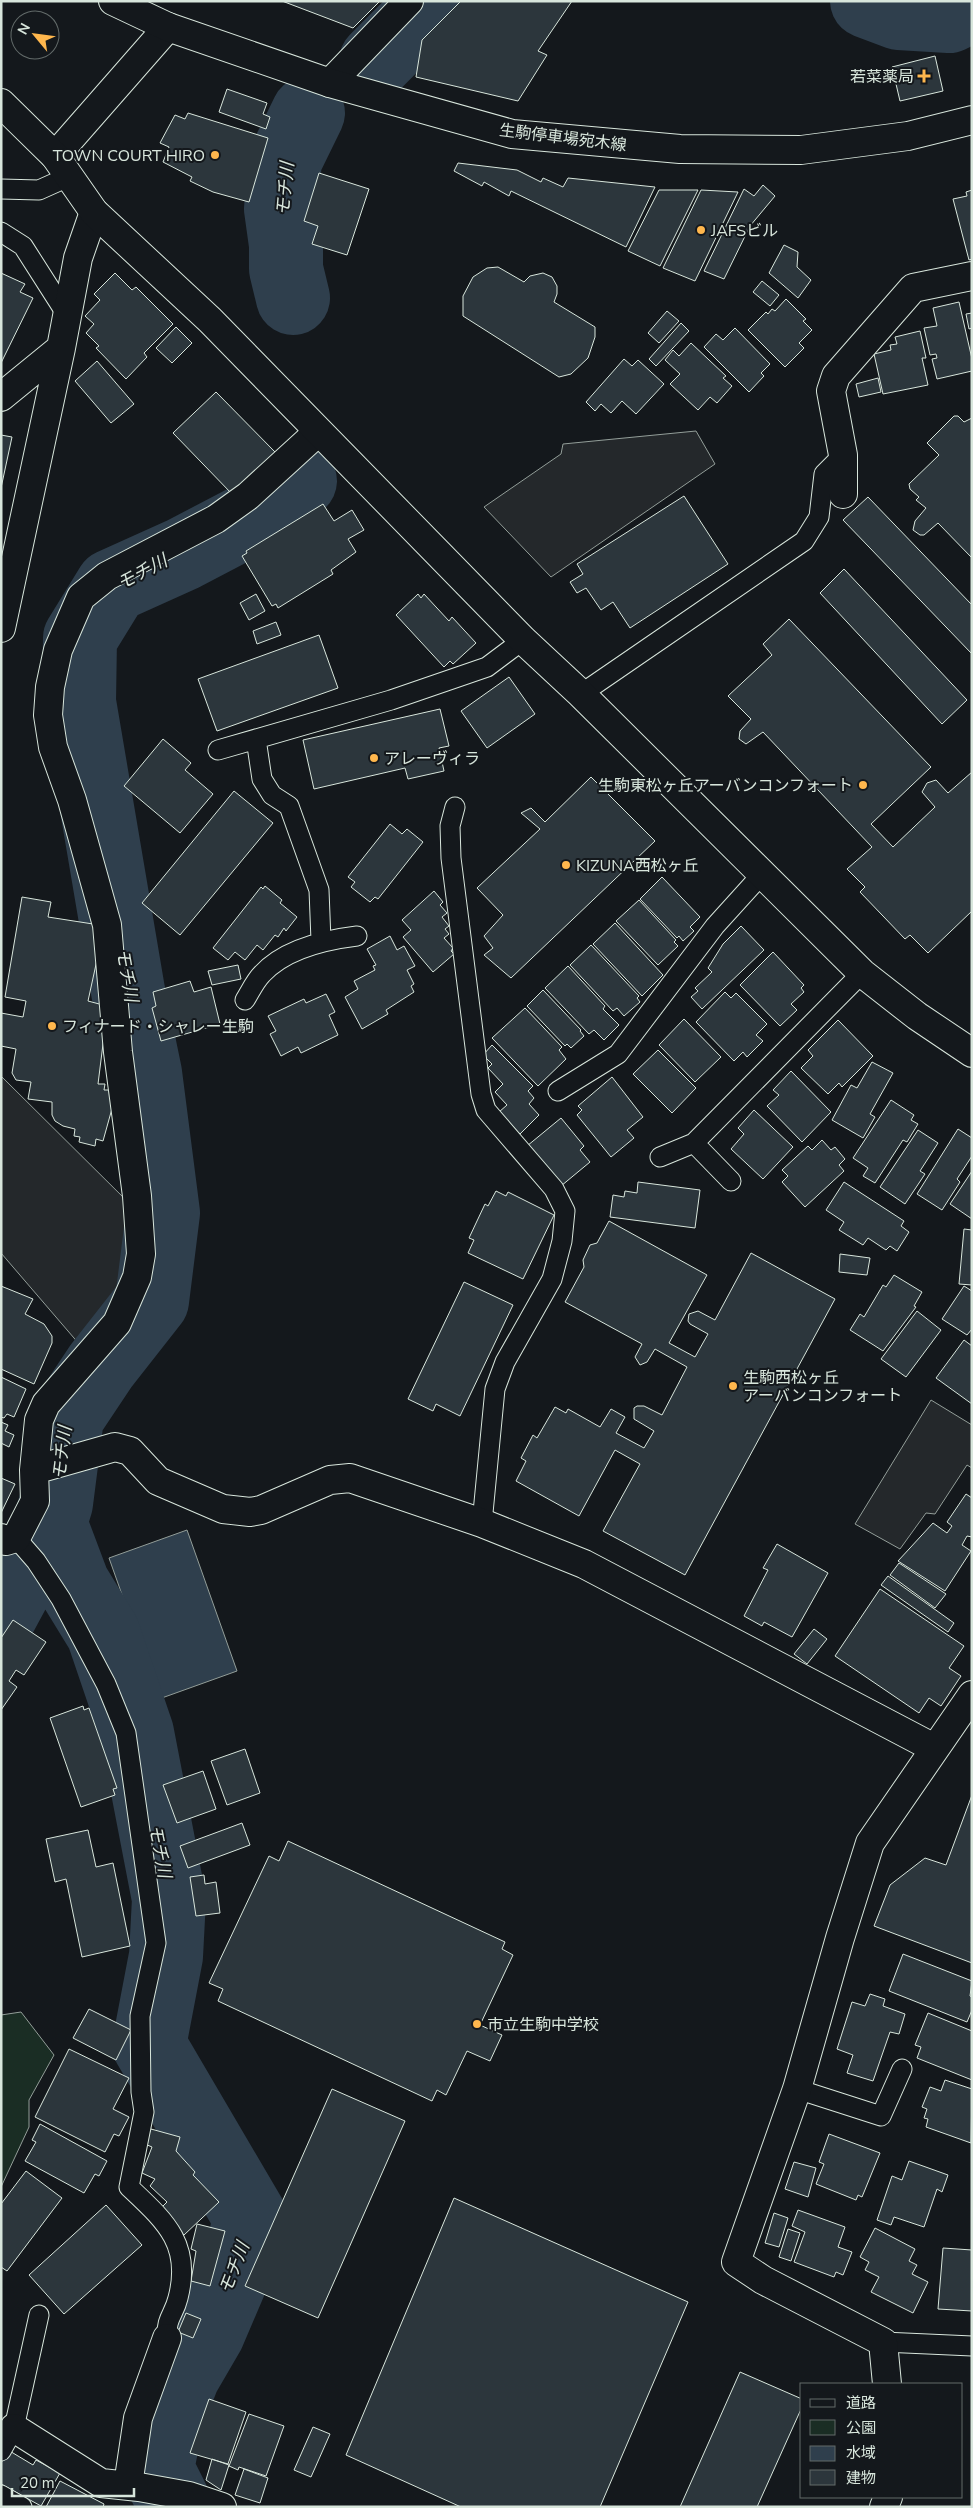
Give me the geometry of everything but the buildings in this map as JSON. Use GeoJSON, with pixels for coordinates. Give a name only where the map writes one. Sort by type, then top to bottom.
{"type":"FeatureCollection","features":[{"type":"Feature","properties":{"kind":"street","name":"生駒停車場宛木線"},"geometry":{"type":"LineString","coordinates":[[113,1],[168,27],[330,83],[512,134],[680,149],[802,150],[908,136],[972,120]]}},
{"type":"Feature","properties":{"kind":"street"},"geometry":{"type":"LineString","coordinates":[[330,83],[409,1]]}},
{"type":"Feature","properties":{"kind":"street"},"geometry":{"type":"LineString","coordinates":[[61,166],[168,27]]}},
{"type":"Feature","properties":{"kind":"street"},"geometry":{"type":"LineString","coordinates":[[1,103],[61,166],[94,212],[210,320],[523,640],[581,694],[862,973],[972,1054]]}},
{"type":"Feature","properties":{"kind":"street"},"geometry":{"type":"LineString","coordinates":[[1,628],[12,518],[61,348],[78,258],[94,212]]}},
{"type":"Feature","properties":{"kind":"street"},"geometry":{"type":"LineString","coordinates":[[843,494],[843,455],[830,390],[836,376],[913,288],[972,276]]}},
{"type":"Feature","properties":{"kind":"street"},"geometry":{"type":"LineString","coordinates":[[1,397],[61,348]]}},
{"type":"Feature","properties":{"kind":"street"},"geometry":{"type":"LineString","coordinates":[[12,1539],[35,1501],[38,1468],[38,1420],[46,1404],[117,1324],[134,1286],[141,1254],[137,1196],[118,1052],[107,925],[72,800],[52,748],[48,715],[50,687],[58,650],[82,597],[107,576],[216,519],[248,496],[318,432]]}},
{"type":"Feature","properties":{"kind":"street"},"geometry":{"type":"LineString","coordinates":[[38,1468],[116,1447],[130,1451],[158,1481],[223,1509],[250,1512],[261,1510],[330,1480],[350,1478],[482,1523],[584,1564],[934,1748]]}},
{"type":"Feature","properties":{"kind":"street"},"geometry":{"type":"LineString","coordinates":[[887,2383],[883,2342],[763,2280],[736,2262],[797,2089],[840,1938],[870,1844],[972,1695]]}},
{"type":"Feature","properties":{"kind":"street"},"geometry":{"type":"LineString","coordinates":[[133,2486],[138,2418],[167,2338]]}},
{"type":"Feature","properties":{"kind":"street"},"geometry":{"type":"LineString","coordinates":[[8,2439],[101,2483],[133,2486],[190,2496],[222,2507]]}},
{"type":"Feature","properties":{"kind":"lane"},"geometry":{"type":"LineString","coordinates":[[1,189],[38,190],[61,166]]}},
{"type":"Feature","properties":{"kind":"lane"},"geometry":{"type":"LineString","coordinates":[[1,232],[23,246],[67,316]]}},
{"type":"Feature","properties":{"kind":"lane"},"geometry":{"type":"LineString","coordinates":[[581,694],[804,541],[819,517],[824,474],[843,455]]}},
{"type":"Feature","properties":{"kind":"lane"},"geometry":{"type":"LineString","coordinates":[[218,750],[391,700],[487,667],[523,640]]}},
{"type":"Feature","properties":{"kind":"lane"},"geometry":{"type":"LineString","coordinates":[[256,739],[262,780],[272,795],[288,806],[319,890],[321,941]]}},
{"type":"Feature","properties":{"kind":"lane"},"geometry":{"type":"LineString","coordinates":[[455,807],[450,826],[451,858],[481,1094],[486,1110],[554,1190],[565,1211],[562,1240],[552,1279],[505,1362],[495,1389],[482,1523]]}},
{"type":"Feature","properties":{"kind":"lane"},"geometry":{"type":"LineString","coordinates":[[558,1091],[618,1054],[715,926],[762,874]]}},
{"type":"Feature","properties":{"kind":"lane"},"geometry":{"type":"LineString","coordinates":[[245,1000],[261,974],[278,961],[321,941],[357,936]]}},
{"type":"Feature","properties":{"kind":"lane"},"geometry":{"type":"LineString","coordinates":[[660,1157],[694,1142],[862,973]]}},
{"type":"Feature","properties":{"kind":"lane"},"geometry":{"type":"LineString","coordinates":[[694,1142],[731,1181]]}},
{"type":"Feature","properties":{"kind":"lane"},"geometry":{"type":"LineString","coordinates":[[12,1539],[36,1561],[61,1599],[106,1684],[126,1733],[156,1943],[140,2016],[141,2083],[144,2112],[129,2187],[162,2218],[175,2237],[181,2257],[183,2278],[178,2301],[166,2323],[167,2338]]}},
{"type":"Feature","properties":{"kind":"lane"},"geometry":{"type":"LineString","coordinates":[[797,2089],[881,2116],[902,2069]]}},
{"type":"Feature","properties":{"kind":"lane"},"geometry":{"type":"LineString","coordinates":[[8,2439],[39,2315]]}},
{"type":"Feature","properties":{"kind":"lane"},"geometry":{"type":"LineString","coordinates":[[883,2342],[972,2346]]}},
{"type":"Feature","properties":{"kind":"lane"},"geometry":{"type":"LineString","coordinates":[[1,2494],[22,2507]]}},
{"type":"Feature","properties":{"kind":"green space"},"geometry":{"type":"Polygon","coordinates":[[[21,2012],[54,2055],[29,2100],[29,2127],[1,2187],[1,2015],[21,2012]]]}},
{"type":"Feature","properties":{"kind":"shaded area"},"geometry":{"type":"Polygon","coordinates":[[[696,431],[715,464],[551,577],[484,507],[561,454],[563,444],[696,431]]]}},
{"type":"Feature","properties":{"kind":"shaded area"},"geometry":{"type":"Polygon","coordinates":[[[1,1076],[134,1208],[131,1282],[86,1352],[1,1253],[1,1076]]]}},
{"type":"Feature","properties":{"kind":"shaded area"},"geometry":{"type":"Polygon","coordinates":[[[931,1400],[972,1425],[972,1468],[967,1465],[935,1514],[926,1513],[900,1549],[855,1524],[931,1400]]]}},
{"type":"Feature","properties":{"kind":"water"},"geometry":{"type":"Polygon","coordinates":[[[187,1530],[237,1671],[159,1699],[109,1558],[187,1530]]]}},
{"type":"Feature","properties":{"kind":"waterway","name":"モチ川"},"geometry":{"type":"LineString","coordinates":[[376,61],[436,1]]}},
{"type":"Feature","properties":{"kind":"waterway"},"geometry":{"type":"LineString","coordinates":[[867,1],[899,13],[949,16],[972,5]]}},
{"type":"Feature","properties":{"kind":"waterway","name":"モチ川"},"geometry":{"type":"LineString","coordinates":[[293,298],[286,269],[286,245],[281,209],[285,160],[308,113]]}},
{"type":"Feature","properties":{"kind":"waterway","name":"モチ川"},"geometry":{"type":"LineString","coordinates":[[176,2507],[157,2469],[167,2417],[183,2376],[208,2333],[243,2251],[250,2217],[149,2045],[166,1956],[169,1899],[137,1733],[103,1633],[73,1584],[50,1523],[56,1503],[67,1417],[101,1366],[152,1301],[163,1213],[145,1073],[128,991],[79,702],[80,638],[112,586],[183,554],[271,508],[300,481]]}},
{"type":"Feature","properties":{"kind":"waterway"},"geometry":{"type":"LineString","coordinates":[[1,1614],[50,1523]]}},
{"type":"Feature","properties":{"kind":"place","name":"若菜薬局"},"geometry":{"type":"Point","coordinates":[924,76]}},
{"type":"Feature","properties":{"kind":"place","name":"TOWN COURT HIRO"},"geometry":{"type":"Point","coordinates":[215,155]}},
{"type":"Feature","properties":{"kind":"place","name":"JAFSビル"},"geometry":{"type":"Point","coordinates":[701,230]}},
{"type":"Feature","properties":{"kind":"place","name":"アレーヴィラ"},"geometry":{"type":"Point","coordinates":[374,758]}},
{"type":"Feature","properties":{"kind":"place","name":"生駒東松ヶ丘アーバンコンフォート"},"geometry":{"type":"Point","coordinates":[863,785]}},
{"type":"Feature","properties":{"kind":"place","name":"KIZUNA西松ヶ丘"},"geometry":{"type":"Point","coordinates":[566,865]}},
{"type":"Feature","properties":{"kind":"place","name":"フィナード・シャレー生駒"},"geometry":{"type":"Point","coordinates":[52,1026]}},
{"type":"Feature","properties":{"kind":"place","name":"生駒西松ヶ丘 アーバンコンフォート"},"geometry":{"type":"Point","coordinates":[733,1386]}},
{"type":"Feature","properties":{"kind":"place","name":"市立生駒中学校"},"geometry":{"type":"Point","coordinates":[477,2024]}}]}
